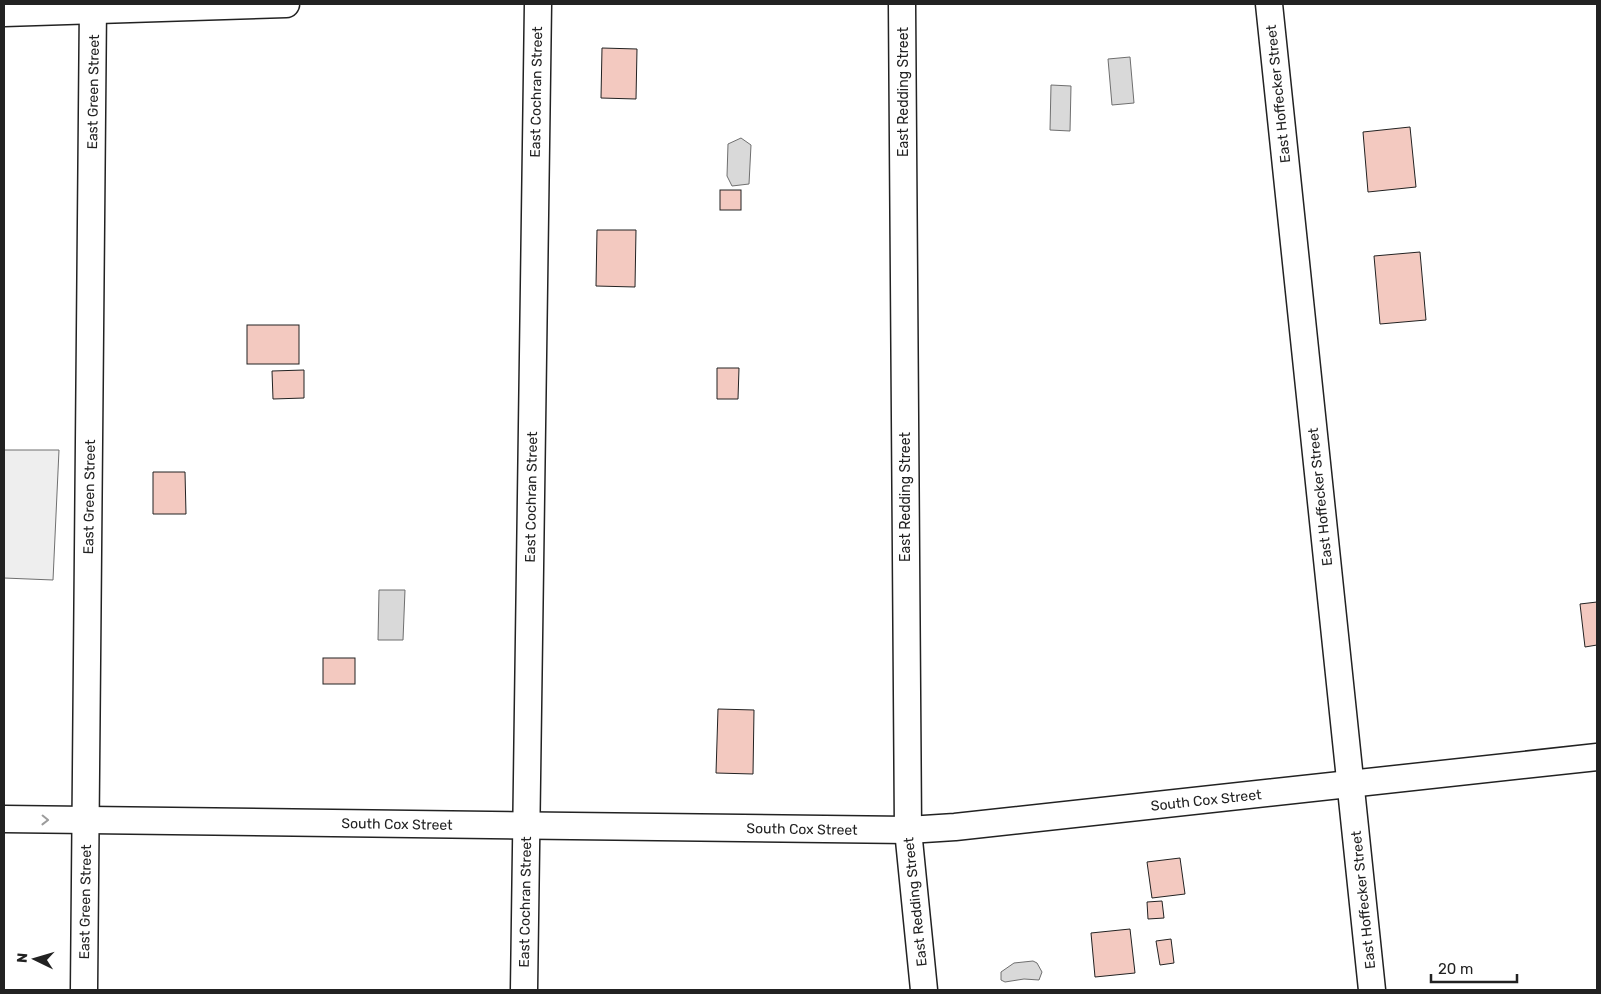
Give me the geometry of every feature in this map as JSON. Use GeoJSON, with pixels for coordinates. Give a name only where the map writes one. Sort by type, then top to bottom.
{"type":"FeatureCollection","features":[{"type":"Feature","properties":{"kind":"street"},"geometry":{"type":"LineString","coordinates":[[4,13],[93,6],[286,4]]}},
{"type":"Feature","properties":{"kind":"street","name":"East Cochran Street"},"geometry":{"type":"LineString","coordinates":[[524,990],[538,4]]}},
{"type":"Feature","properties":{"kind":"street","name":"East Redding Street"},"geometry":{"type":"LineString","coordinates":[[902,4],[908,830],[924,990]]}},
{"type":"Feature","properties":{"kind":"street","name":"East Hoffecker Street"},"geometry":{"type":"LineString","coordinates":[[1269,4],[1372,990]]}},
{"type":"Feature","properties":{"kind":"street","name":"East Green Street"},"geometry":{"type":"LineString","coordinates":[[84,990],[93,6]]}},
{"type":"Feature","properties":{"kind":"street","name":"South Cox Street"},"geometry":{"type":"LineString","coordinates":[[4,819],[908,830],[955,827],[1597,757]]}},
{"type":"Feature","properties":{"kind":"shaded area"},"geometry":{"type":"Polygon","coordinates":[[[1130,57],[1134,103],[1112,105],[1108,59],[1130,57]]]}},
{"type":"Feature","properties":{"kind":"shaded area"},"geometry":{"type":"Polygon","coordinates":[[[1051,85],[1071,86],[1070,131],[1050,130],[1051,85]]]}},
{"type":"Feature","properties":{"kind":"shaded area"},"geometry":{"type":"Polygon","coordinates":[[[741,138],[751,145],[749,184],[732,186],[727,176],[728,144],[741,138]]]}},
{"type":"Feature","properties":{"kind":"shaded area"},"geometry":{"type":"Polygon","coordinates":[[[4,450],[59,450],[53,580],[4,578],[4,450]]]}},
{"type":"Feature","properties":{"kind":"shaded area"},"geometry":{"type":"Polygon","coordinates":[[[379,590],[405,590],[403,640],[378,640],[379,590]]]}},
{"type":"Feature","properties":{"kind":"shaded area"},"geometry":{"type":"Polygon","coordinates":[[[1033,961],[1037,963],[1042,972],[1039,980],[1024,979],[1005,982],[1001,980],[1001,972],[1014,963],[1033,961]]]}},
{"type":"Feature","properties":{"kind":"building"},"geometry":{"type":"Polygon","coordinates":[[[602,48],[637,49],[636,99],[601,98],[602,48]]]}},
{"type":"Feature","properties":{"kind":"building"},"geometry":{"type":"Polygon","coordinates":[[[1410,127],[1416,187],[1368,192],[1363,132],[1410,127]]]}},
{"type":"Feature","properties":{"kind":"building"},"geometry":{"type":"Polygon","coordinates":[[[720,190],[741,190],[741,210],[720,210],[720,190]]]}},
{"type":"Feature","properties":{"kind":"building"},"geometry":{"type":"Polygon","coordinates":[[[597,230],[636,230],[635,287],[596,286],[597,230]]]}},
{"type":"Feature","properties":{"kind":"building"},"geometry":{"type":"Polygon","coordinates":[[[1420,252],[1426,320],[1380,324],[1374,256],[1420,252]]]}},
{"type":"Feature","properties":{"kind":"building"},"geometry":{"type":"Polygon","coordinates":[[[247,325],[299,325],[299,364],[247,364],[247,325]]]}},
{"type":"Feature","properties":{"kind":"building"},"geometry":{"type":"Polygon","coordinates":[[[717,368],[739,368],[738,399],[717,399],[717,368]]]}},
{"type":"Feature","properties":{"kind":"building"},"geometry":{"type":"Polygon","coordinates":[[[304,370],[304,398],[273,399],[272,371],[304,370]]]}},
{"type":"Feature","properties":{"kind":"building"},"geometry":{"type":"Polygon","coordinates":[[[153,472],[185,472],[186,514],[153,514],[153,472]]]}},
{"type":"Feature","properties":{"kind":"building"},"geometry":{"type":"Polygon","coordinates":[[[1597,602],[1597,645],[1585,647],[1580,604],[1597,602]]]}},
{"type":"Feature","properties":{"kind":"building"},"geometry":{"type":"Polygon","coordinates":[[[323,658],[355,658],[355,684],[323,684],[323,658]]]}},
{"type":"Feature","properties":{"kind":"building"},"geometry":{"type":"Polygon","coordinates":[[[718,709],[754,710],[753,774],[716,773],[718,709]]]}},
{"type":"Feature","properties":{"kind":"building"},"geometry":{"type":"Polygon","coordinates":[[[1180,858],[1185,894],[1152,898],[1147,862],[1180,858]]]}},
{"type":"Feature","properties":{"kind":"building"},"geometry":{"type":"Polygon","coordinates":[[[1162,901],[1164,918],[1148,919],[1147,902],[1162,901]]]}},
{"type":"Feature","properties":{"kind":"building"},"geometry":{"type":"Polygon","coordinates":[[[1130,929],[1135,973],[1095,977],[1091,933],[1130,929]]]}},
{"type":"Feature","properties":{"kind":"building"},"geometry":{"type":"Polygon","coordinates":[[[1171,939],[1174,963],[1160,965],[1156,941],[1171,939]]]}}]}
